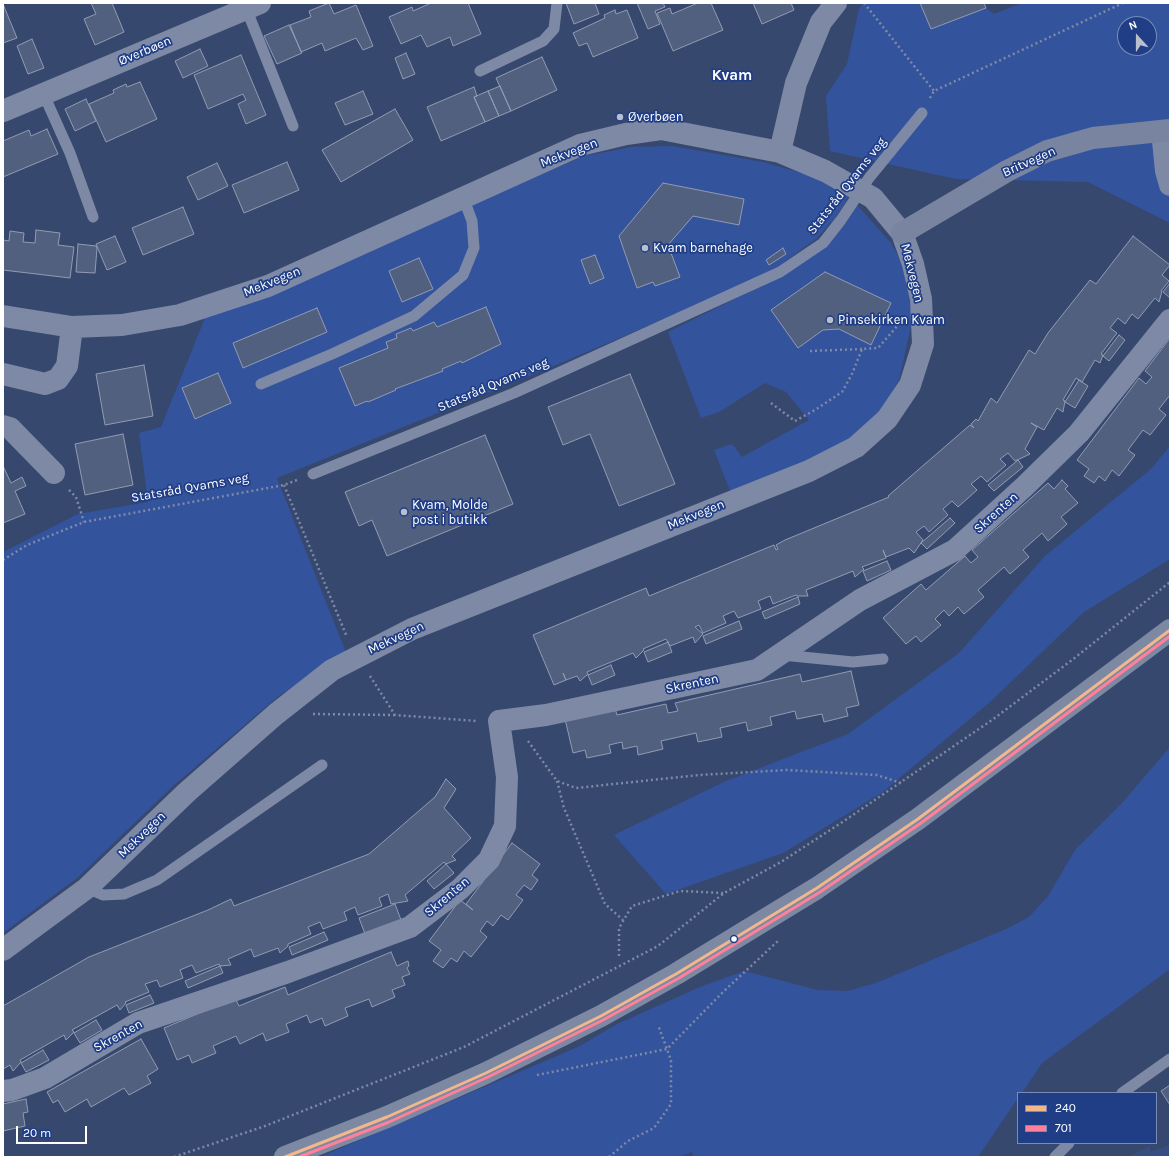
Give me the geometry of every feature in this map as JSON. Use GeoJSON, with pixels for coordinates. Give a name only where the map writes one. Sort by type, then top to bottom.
{"type":"FeatureCollection","features":[{"type":"Feature","properties":{"kind":"main road"},"geometry":{"type":"LineString","coordinates":[[285,1157],[394,1114],[486,1073],[563,1035],[676,974],[784,908],[918,820],[1170,630]]}},
{"type":"Feature","properties":{"kind":"street"},"geometry":{"type":"LineString","coordinates":[[780,152],[796,83],[821,22],[836,3]]}},
{"type":"Feature","properties":{"kind":"street","name":"Øverbøen"},"geometry":{"type":"LineString","coordinates":[[3,111],[253,6]]}},
{"type":"Feature","properties":{"kind":"street","name":"Mekvegen"},"geometry":{"type":"LineString","coordinates":[[3,316],[72,327],[122,325],[180,315],[268,286],[463,197],[580,146],[626,134],[661,129],[780,152],[825,171],[873,198],[902,233],[913,264],[920,300],[923,344],[910,385],[887,419],[856,447],[809,471],[427,624],[375,647],[332,670],[276,714],[187,792],[87,888],[3,950]]}},
{"type":"Feature","properties":{"kind":"street"},"geometry":{"type":"LineString","coordinates":[[1166,131],[1166,171],[1170,185]]}},
{"type":"Feature","properties":{"kind":"street","name":"Britvegen"},"geometry":{"type":"LineString","coordinates":[[902,233],[1007,171],[1047,151],[1093,138],[1166,131]]}},
{"type":"Feature","properties":{"kind":"street","name":"Skrenten"},"geometry":{"type":"LineString","coordinates":[[3,1091],[12,1090],[45,1078],[138,1023],[288,972],[410,927],[460,889],[488,860],[505,826],[507,776],[499,721],[546,714],[757,670],[860,600],[955,550],[1025,486],[1079,433],[1170,320]]}},
{"type":"Feature","properties":{"kind":"street"},"geometry":{"type":"LineString","coordinates":[[3,374],[45,384],[58,379],[67,366],[72,327]]}},
{"type":"Feature","properties":{"kind":"street"},"geometry":{"type":"LineString","coordinates":[[3,426],[10,428],[54,473]]}},
{"type":"Feature","properties":{"kind":"lane"},"geometry":{"type":"LineString","coordinates":[[480,71],[543,41],[554,29],[557,3]]}},
{"type":"Feature","properties":{"kind":"lane","name":"Øverbøen"},"geometry":{"type":"LineString","coordinates":[[253,6],[294,126]]}},
{"type":"Feature","properties":{"kind":"lane"},"geometry":{"type":"LineString","coordinates":[[44,95],[70,153],[93,217]]}},
{"type":"Feature","properties":{"kind":"lane","name":"Statsråd Qvams veg"},"geometry":{"type":"LineString","coordinates":[[313,474],[514,393],[780,272],[823,243],[841,220],[869,178],[922,113]]}},
{"type":"Feature","properties":{"kind":"lane"},"geometry":{"type":"LineString","coordinates":[[261,384],[332,354],[414,316],[462,275],[474,248],[472,221],[463,197]]}},
{"type":"Feature","properties":{"kind":"lane"},"geometry":{"type":"LineString","coordinates":[[779,655],[853,662],[883,658]]}},
{"type":"Feature","properties":{"kind":"lane"},"geometry":{"type":"LineString","coordinates":[[87,888],[102,895],[124,894],[158,880],[322,766]]}},
{"type":"Feature","properties":{"kind":"lane"},"geometry":{"type":"LineString","coordinates":[[1123,1092],[1170,1059]]}},
{"type":"Feature","properties":{"kind":"lane"},"geometry":{"type":"LineString","coordinates":[[1055,1157],[1068,1144]]}},
{"type":"Feature","properties":{"kind":"path"},"geometry":{"type":"LineString","coordinates":[[864,3],[934,91]]}},
{"type":"Feature","properties":{"kind":"path"},"geometry":{"type":"LineString","coordinates":[[922,113],[934,91],[1123,3]]}},
{"type":"Feature","properties":{"kind":"path"},"geometry":{"type":"LineString","coordinates":[[810,351],[878,348],[920,300]]}},
{"type":"Feature","properties":{"kind":"path"},"geometry":{"type":"LineString","coordinates":[[771,403],[795,421],[815,410],[842,392],[852,374],[862,349]]}},
{"type":"Feature","properties":{"kind":"path","name":"Statsråd Qvams veg"},"geometry":{"type":"LineString","coordinates":[[3,560],[27,545],[84,522],[284,485],[313,474]]}},
{"type":"Feature","properties":{"kind":"path"},"geometry":{"type":"LineString","coordinates":[[76,497],[84,522]]}},
{"type":"Feature","properties":{"kind":"path"},"geometry":{"type":"LineString","coordinates":[[174,1157],[265,1126],[464,1047],[658,946],[724,893],[781,862],[892,790],[985,725],[1072,660],[1170,582]]}},
{"type":"Feature","properties":{"kind":"path"},"geometry":{"type":"LineString","coordinates":[[276,714],[395,715]]}},
{"type":"Feature","properties":{"kind":"path"},"geometry":{"type":"LineString","coordinates":[[557,781],[564,808],[605,904],[623,920]]}},
{"type":"Feature","properties":{"kind":"path"},"geometry":{"type":"LineString","coordinates":[[619,956],[618,928],[632,906],[680,890],[724,893]]}},
{"type":"Feature","properties":{"kind":"path"},"geometry":{"type":"LineString","coordinates":[[534,1076],[556,1073],[667,1049],[723,992],[782,937],[784,908]]}},
{"type":"Feature","properties":{"kind":"path"},"geometry":{"type":"LineString","coordinates":[[608,1157],[628,1141],[654,1128],[671,1104],[671,1060],[658,1025]]}},
{"type":"Feature","properties":{"kind":"shaded area"},"geometry":{"type":"Polygon","coordinates":[[[863,3],[979,3],[994,14],[1022,3],[1170,3],[1170,223],[1088,182],[956,179],[830,151],[826,96],[847,64],[859,9],[863,3]]]}},
{"type":"Feature","properties":{"kind":"shaded area"},"geometry":{"type":"Polygon","coordinates":[[[672,146],[763,162],[812,176],[849,196],[836,217],[817,238],[775,269],[707,301],[549,368],[277,478],[347,655],[280,695],[173,786],[77,878],[3,933],[3,552],[78,514],[148,502],[139,433],[161,427],[205,318],[584,156],[632,147],[672,146]]]}},
{"type":"Feature","properties":{"kind":"shaded area"},"geometry":{"type":"Polygon","coordinates":[[[857,205],[891,243],[904,267],[913,317],[899,380],[880,412],[850,439],[802,464],[731,493],[714,450],[732,444],[742,457],[809,420],[786,392],[765,383],[719,412],[701,418],[668,332],[783,275],[826,246],[846,223],[857,205]]]}},
{"type":"Feature","properties":{"kind":"shaded area"},"geometry":{"type":"Polygon","coordinates":[[[1170,446],[1170,559],[1084,612],[991,701],[883,792],[783,853],[666,894],[614,835],[726,781],[848,734],[959,653],[1045,556],[1151,469],[1170,446]]]}},
{"type":"Feature","properties":{"kind":"shaded area"},"geometry":{"type":"Polygon","coordinates":[[[1170,747],[1170,969],[1042,1063],[1023,1092],[1017,1092],[1017,1099],[978,1157],[694,1157],[692,1152],[679,1157],[320,1157],[578,1047],[617,1024],[700,987],[744,971],[818,990],[847,991],[876,983],[1006,929],[1029,917],[1048,896],[1075,850],[1122,803],[1170,747]]]}},
{"type":"Feature","properties":{"kind":"shaded area"},"geometry":{"type":"Polygon","coordinates":[[[1170,1145],[1170,1157],[1128,1157],[1150,1146],[1150,1152],[1170,1145]]]}},
{"type":"Feature","properties":{"kind":"building"},"geometry":{"type":"Polygon","coordinates":[[[91,3],[112,3],[124,32],[95,45],[84,19],[96,14],[91,3]]]}},
{"type":"Feature","properties":{"kind":"building"},"geometry":{"type":"Polygon","coordinates":[[[329,3],[334,14],[356,5],[373,46],[363,50],[356,38],[325,51],[322,43],[301,52],[290,25],[311,17],[309,11],[329,3]]]}},
{"type":"Feature","properties":{"kind":"building"},"geometry":{"type":"Polygon","coordinates":[[[431,3],[468,3],[481,34],[453,46],[450,37],[427,47],[421,35],[401,44],[389,17],[412,7],[413,11],[431,3]]]}},
{"type":"Feature","properties":{"kind":"building"},"geometry":{"type":"Polygon","coordinates":[[[566,3],[595,3],[599,14],[574,24],[566,3]]]}},
{"type":"Feature","properties":{"kind":"building"},"geometry":{"type":"Polygon","coordinates":[[[637,3],[663,3],[665,7],[655,11],[660,24],[648,29],[637,3]]]}},
{"type":"Feature","properties":{"kind":"building"},"geometry":{"type":"Polygon","coordinates":[[[698,3],[711,3],[723,30],[673,51],[657,13],[670,8],[672,14],[698,3]]]}},
{"type":"Feature","properties":{"kind":"building"},"geometry":{"type":"Polygon","coordinates":[[[753,3],[791,3],[794,10],[762,24],[753,3]]]}},
{"type":"Feature","properties":{"kind":"building"},"geometry":{"type":"Polygon","coordinates":[[[920,3],[984,3],[986,8],[931,29],[920,3]]]}},
{"type":"Feature","properties":{"kind":"building"},"geometry":{"type":"Polygon","coordinates":[[[3,4],[17,38],[3,43],[3,4]]]}},
{"type":"Feature","properties":{"kind":"building"},"geometry":{"type":"Polygon","coordinates":[[[615,10],[616,14],[627,10],[638,38],[593,57],[587,43],[579,46],[573,33],[605,18],[604,15],[615,10]]]}},
{"type":"Feature","properties":{"kind":"building"},"geometry":{"type":"Polygon","coordinates":[[[289,25],[302,53],[277,64],[264,36],[289,25]]]}},
{"type":"Feature","properties":{"kind":"building"},"geometry":{"type":"Polygon","coordinates":[[[32,39],[44,68],[28,74],[17,46],[32,39]]]}},
{"type":"Feature","properties":{"kind":"building"},"geometry":{"type":"Polygon","coordinates":[[[200,49],[208,66],[183,78],[175,61],[200,49]]]}},
{"type":"Feature","properties":{"kind":"building"},"geometry":{"type":"Polygon","coordinates":[[[406,53],[415,74],[403,79],[395,58],[406,53]]]}},
{"type":"Feature","properties":{"kind":"building"},"geometry":{"type":"Polygon","coordinates":[[[241,55],[266,115],[246,124],[238,104],[246,100],[243,94],[208,109],[194,75],[241,55]]]}},
{"type":"Feature","properties":{"kind":"building"},"geometry":{"type":"Polygon","coordinates":[[[542,57],[557,90],[511,111],[496,78],[542,57]]]}},
{"type":"Feature","properties":{"kind":"building"},"geometry":{"type":"Polygon","coordinates":[[[140,82],[157,119],[106,142],[89,104],[114,93],[113,90],[126,84],[127,87],[140,82]]]}},
{"type":"Feature","properties":{"kind":"building"},"geometry":{"type":"Polygon","coordinates":[[[500,86],[511,111],[499,116],[488,91],[500,86]]]}},
{"type":"Feature","properties":{"kind":"building"},"geometry":{"type":"Polygon","coordinates":[[[474,87],[477,96],[474,97],[485,122],[441,141],[427,107],[474,87]]]}},
{"type":"Feature","properties":{"kind":"building"},"geometry":{"type":"Polygon","coordinates":[[[363,91],[373,114],[345,125],[335,103],[363,91]]]}},
{"type":"Feature","properties":{"kind":"building"},"geometry":{"type":"Polygon","coordinates":[[[488,91],[499,116],[485,122],[474,97],[488,91]]]}},
{"type":"Feature","properties":{"kind":"building"},"geometry":{"type":"Polygon","coordinates":[[[86,99],[96,121],[75,131],[65,109],[86,99]]]}},
{"type":"Feature","properties":{"kind":"building"},"geometry":{"type":"Polygon","coordinates":[[[395,109],[413,140],[341,182],[322,150],[395,109]]]}},
{"type":"Feature","properties":{"kind":"building"},"geometry":{"type":"Polygon","coordinates":[[[47,129],[58,154],[3,177],[3,141],[29,130],[31,136],[47,129]]]}},
{"type":"Feature","properties":{"kind":"building"},"geometry":{"type":"Polygon","coordinates":[[[287,162],[299,190],[244,213],[232,185],[287,162]]]}},
{"type":"Feature","properties":{"kind":"building"},"geometry":{"type":"Polygon","coordinates":[[[217,163],[228,186],[198,200],[187,177],[217,163]]]}},
{"type":"Feature","properties":{"kind":"building"},"geometry":{"type":"Polygon","coordinates":[[[663,183],[744,199],[739,225],[693,216],[668,245],[680,277],[655,286],[653,282],[637,288],[619,236],[663,183]]]}},
{"type":"Feature","properties":{"kind":"building"},"geometry":{"type":"Polygon","coordinates":[[[183,207],[194,234],[143,255],[132,228],[183,207]]]}},
{"type":"Feature","properties":{"kind":"building"},"geometry":{"type":"Polygon","coordinates":[[[36,230],[60,233],[58,245],[74,247],[70,278],[3,270],[3,240],[9,241],[10,231],[24,233],[23,242],[35,243],[36,230]]]}},
{"type":"Feature","properties":{"kind":"building"},"geometry":{"type":"Polygon","coordinates":[[[115,236],[126,262],[107,270],[96,244],[115,236]]]}},
{"type":"Feature","properties":{"kind":"building"},"geometry":{"type":"Polygon","coordinates":[[[1133,236],[1170,265],[1162,275],[1169,281],[1161,291],[1159,302],[1155,298],[1138,319],[1132,314],[1125,324],[1118,318],[1110,328],[1117,333],[1101,354],[1103,355],[1100,363],[1095,360],[1082,382],[1076,378],[1063,400],[1065,401],[1063,412],[1057,408],[1044,430],[1031,423],[1037,427],[1025,449],[1030,454],[1015,461],[1008,453],[1000,459],[1006,465],[987,482],[981,476],[971,484],[977,490],[958,507],[952,501],[943,509],[948,515],[929,532],[924,526],[916,532],[923,540],[914,553],[909,548],[886,557],[883,550],[886,558],[862,567],[864,569],[855,577],[853,571],[806,590],[808,596],[796,595],[773,604],[770,596],[758,601],[761,609],[738,618],[734,611],[723,616],[726,623],[703,633],[699,625],[695,627],[703,634],[695,643],[693,637],[670,646],[666,639],[643,649],[644,650],[636,658],[633,653],[587,672],[588,674],[580,681],[577,676],[554,685],[533,635],[646,588],[649,596],[774,545],[776,550],[778,549],[776,545],[785,540],[889,497],[888,496],[970,425],[974,428],[971,424],[976,419],[978,421],[991,398],[997,403],[1029,350],[1035,354],[1048,333],[1090,280],[1096,284],[1133,236]]]}},
{"type":"Feature","properties":{"kind":"building"},"geometry":{"type":"Polygon","coordinates":[[[78,244],[96,246],[95,273],[76,272],[78,244]]]}},
{"type":"Feature","properties":{"kind":"building"},"geometry":{"type":"Polygon","coordinates":[[[783,248],[786,254],[769,265],[766,260],[783,248]]]}},
{"type":"Feature","properties":{"kind":"building"},"geometry":{"type":"Polygon","coordinates":[[[595,255],[604,278],[590,284],[581,260],[595,255]]]}},
{"type":"Feature","properties":{"kind":"building"},"geometry":{"type":"Polygon","coordinates":[[[419,258],[433,289],[402,302],[389,271],[419,258]]]}},
{"type":"Feature","properties":{"kind":"building","name":"Pinsekirken Kvam"},"geometry":{"type":"Polygon","coordinates":[[[825,272],[891,303],[871,345],[839,329],[823,330],[798,348],[771,310],[825,272]]]}},
{"type":"Feature","properties":{"kind":"building"},"geometry":{"type":"Polygon","coordinates":[[[1170,283],[1170,298],[1163,292],[1170,283]]]}},
{"type":"Feature","properties":{"kind":"building"},"geometry":{"type":"Polygon","coordinates":[[[486,307],[501,344],[462,363],[461,361],[442,369],[443,371],[355,406],[339,368],[388,348],[386,342],[397,338],[396,334],[411,328],[413,331],[434,322],[437,327],[486,307]]]}},
{"type":"Feature","properties":{"kind":"building"},"geometry":{"type":"Polygon","coordinates":[[[317,308],[327,332],[243,368],[233,343],[317,308]]]}},
{"type":"Feature","properties":{"kind":"building"},"geometry":{"type":"Polygon","coordinates":[[[1119,335],[1125,340],[1109,361],[1103,356],[1119,335]]]}},
{"type":"Feature","properties":{"kind":"building"},"geometry":{"type":"Polygon","coordinates":[[[1170,338],[1170,395],[1159,409],[1166,415],[1150,435],[1143,430],[1128,450],[1135,455],[1119,476],[1112,470],[1105,481],[1099,476],[1094,483],[1084,476],[1089,469],[1077,460],[1139,378],[1146,384],[1152,377],[1145,371],[1170,338]]]}},
{"type":"Feature","properties":{"kind":"building"},"geometry":{"type":"Polygon","coordinates":[[[144,365],[153,416],[105,425],[96,374],[144,365]]]}},
{"type":"Feature","properties":{"kind":"building"},"geometry":{"type":"Polygon","coordinates":[[[218,373],[231,403],[195,419],[182,388],[218,373]]]}},
{"type":"Feature","properties":{"kind":"building"},"geometry":{"type":"Polygon","coordinates":[[[630,374],[675,484],[619,506],[590,434],[563,445],[548,407],[630,374]]]}},
{"type":"Feature","properties":{"kind":"building"},"geometry":{"type":"Polygon","coordinates":[[[1079,380],[1088,386],[1075,408],[1065,402],[1079,380]]]}},
{"type":"Feature","properties":{"kind":"building"},"geometry":{"type":"Polygon","coordinates":[[[123,434],[133,485],[85,495],[75,444],[123,434]]]}},
{"type":"Feature","properties":{"kind":"building"},"geometry":{"type":"Polygon","coordinates":[[[485,435],[513,504],[387,556],[372,520],[359,526],[345,492],[485,435]]]}},
{"type":"Feature","properties":{"kind":"building"},"geometry":{"type":"Polygon","coordinates":[[[1018,460],[1023,467],[994,491],[988,485],[1018,460]]]}},
{"type":"Feature","properties":{"kind":"building"},"geometry":{"type":"Polygon","coordinates":[[[3,466],[11,483],[22,477],[26,486],[15,491],[25,514],[3,523],[3,466]]]}},
{"type":"Feature","properties":{"kind":"building"},"geometry":{"type":"Polygon","coordinates":[[[1062,480],[1068,486],[1065,489],[1078,503],[1061,517],[1067,524],[1048,541],[1042,533],[1023,550],[1029,557],[1010,574],[1004,567],[978,590],[984,597],[964,614],[958,607],[949,616],[944,610],[935,619],[941,625],[921,642],[916,636],[906,644],[883,618],[921,584],[926,590],[965,556],[971,563],[978,557],[972,550],[1048,483],[1054,489],[1062,480]]]}},
{"type":"Feature","properties":{"kind":"building"},"geometry":{"type":"Polygon","coordinates":[[[950,518],[955,523],[927,549],[921,543],[950,518]]]}},
{"type":"Feature","properties":{"kind":"building"},"geometry":{"type":"Polygon","coordinates":[[[887,561],[891,570],[867,581],[863,571],[887,561]]]}},
{"type":"Feature","properties":{"kind":"building"},"geometry":{"type":"Polygon","coordinates":[[[798,597],[800,604],[765,619],[762,612],[798,597]]]}},
{"type":"Feature","properties":{"kind":"building"},"geometry":{"type":"Polygon","coordinates":[[[739,621],[742,629],[706,644],[703,636],[739,621]]]}},
{"type":"Feature","properties":{"kind":"building"},"geometry":{"type":"Polygon","coordinates":[[[668,642],[672,652],[648,662],[644,652],[668,642]]]}},
{"type":"Feature","properties":{"kind":"building"},"geometry":{"type":"Polygon","coordinates":[[[611,665],[615,675],[592,685],[588,675],[611,665]]]}},
{"type":"Feature","properties":{"kind":"building"},"geometry":{"type":"Polygon","coordinates":[[[851,671],[859,705],[846,708],[848,716],[824,722],[822,714],[797,719],[795,711],[770,717],[772,725],[748,731],[746,722],[720,728],[722,737],[698,742],[696,733],[661,741],[663,749],[638,755],[637,746],[623,749],[622,742],[609,745],[611,753],[587,758],[585,750],[573,753],[565,719],[615,708],[617,715],[666,704],[668,713],[678,711],[675,703],[800,674],[802,682],[851,671]]]}},
{"type":"Feature","properties":{"kind":"building"},"geometry":{"type":"Polygon","coordinates":[[[446,779],[456,789],[444,808],[471,838],[452,856],[456,860],[446,864],[444,862],[405,895],[408,901],[391,904],[388,894],[379,898],[382,906],[358,915],[355,907],[344,912],[347,920],[323,929],[320,922],[308,927],[311,934],[288,944],[288,946],[280,953],[278,948],[254,957],[251,949],[228,959],[231,965],[220,966],[219,964],[196,973],[192,965],[180,970],[183,978],[160,987],[157,980],[145,984],[149,992],[125,1002],[126,1003],[120,1010],[117,1005],[72,1030],[74,1032],[66,1040],[64,1035],[20,1060],[21,1062],[13,1071],[10,1065],[3,1069],[3,1006],[89,957],[208,910],[231,899],[234,906],[369,854],[435,797],[446,779]]]}},
{"type":"Feature","properties":{"kind":"building"},"geometry":{"type":"Polygon","coordinates":[[[512,843],[540,864],[532,875],[538,880],[531,890],[524,885],[516,895],[523,900],[508,920],[501,915],[493,926],[487,921],[480,931],[487,937],[471,957],[464,951],[457,962],[451,958],[443,968],[433,961],[441,950],[429,941],[460,900],[473,910],[466,904],[512,843]]]}},
{"type":"Feature","properties":{"kind":"building"},"geometry":{"type":"Polygon","coordinates":[[[446,864],[454,873],[434,889],[427,881],[446,864]]]}},
{"type":"Feature","properties":{"kind":"building"},"geometry":{"type":"Polygon","coordinates":[[[395,904],[401,920],[365,934],[359,918],[395,904]]]}},
{"type":"Feature","properties":{"kind":"building"},"geometry":{"type":"Polygon","coordinates":[[[324,932],[328,940],[292,955],[289,947],[324,932]]]}},
{"type":"Feature","properties":{"kind":"building"},"geometry":{"type":"Polygon","coordinates":[[[391,952],[397,966],[408,961],[409,966],[407,968],[410,974],[402,977],[405,985],[392,990],[395,997],[372,1007],[369,999],[345,1008],[348,1016],[325,1026],[322,1018],[310,1023],[307,1015],[286,1024],[289,1032],[266,1041],[263,1033],[240,1044],[236,1036],[213,1046],[216,1053],[192,1063],[189,1055],[177,1060],[164,1028],[235,998],[239,1006],[285,987],[288,995],[391,952]]]}},
{"type":"Feature","properties":{"kind":"building"},"geometry":{"type":"Polygon","coordinates":[[[220,966],[223,973],[188,988],[185,981],[220,966]]]}},
{"type":"Feature","properties":{"kind":"building"},"geometry":{"type":"Polygon","coordinates":[[[150,995],[154,1003],[129,1013],[126,1005],[150,995]]]}},
{"type":"Feature","properties":{"kind":"building"},"geometry":{"type":"Polygon","coordinates":[[[96,1020],[102,1030],[80,1043],[74,1033],[96,1020]]]}},
{"type":"Feature","properties":{"kind":"building"},"geometry":{"type":"Polygon","coordinates":[[[141,1039],[158,1069],[147,1076],[151,1083],[129,1095],[124,1088],[91,1107],[87,1099],[65,1112],[58,1100],[53,1103],[47,1092],[141,1039]]]}},
{"type":"Feature","properties":{"kind":"building"},"geometry":{"type":"Polygon","coordinates":[[[43,1050],[49,1060],[26,1072],[21,1063],[43,1050]]]}},
{"type":"Feature","properties":{"kind":"building"},"geometry":{"type":"Polygon","coordinates":[[[1170,1085],[1170,1105],[1161,1091],[1170,1085]]]}},
{"type":"Feature","properties":{"kind":"building"},"geometry":{"type":"Polygon","coordinates":[[[26,1099],[28,1112],[23,1113],[25,1126],[3,1131],[3,1104],[26,1099]]]}},
{"type":"Feature","properties":{"kind":"transit line","name":"240"},"geometry":{"type":"LineString","coordinates":[[285,1157],[387,1117],[486,1073],[601,1016],[676,974],[817,888],[918,819],[1170,630]]}},
{"type":"Feature","properties":{"kind":"transit line","name":"701"},"geometry":{"type":"LineString","coordinates":[[299,1157],[389,1122],[488,1077],[603,1020],[679,978],[820,892],[921,823],[1170,636]]}},
{"type":"Feature","properties":{"kind":"place","name":"Øverbøen"},"geometry":{"type":"Point","coordinates":[620,117]}},
{"type":"Feature","properties":{"kind":"place","name":"Kvam barnehage"},"geometry":{"type":"Point","coordinates":[645,248]}},
{"type":"Feature","properties":{"kind":"place","name":"Pinsekirken Kvam"},"geometry":{"type":"Point","coordinates":[830,320]}},
{"type":"Feature","properties":{"kind":"place","name":"Kvam, Molde post i butikk"},"geometry":{"type":"Point","coordinates":[404,512]}},
{"type":"Feature","properties":{"kind":"district","name":"Kvam"},"geometry":{"type":"Point","coordinates":[732,76]}}]}
